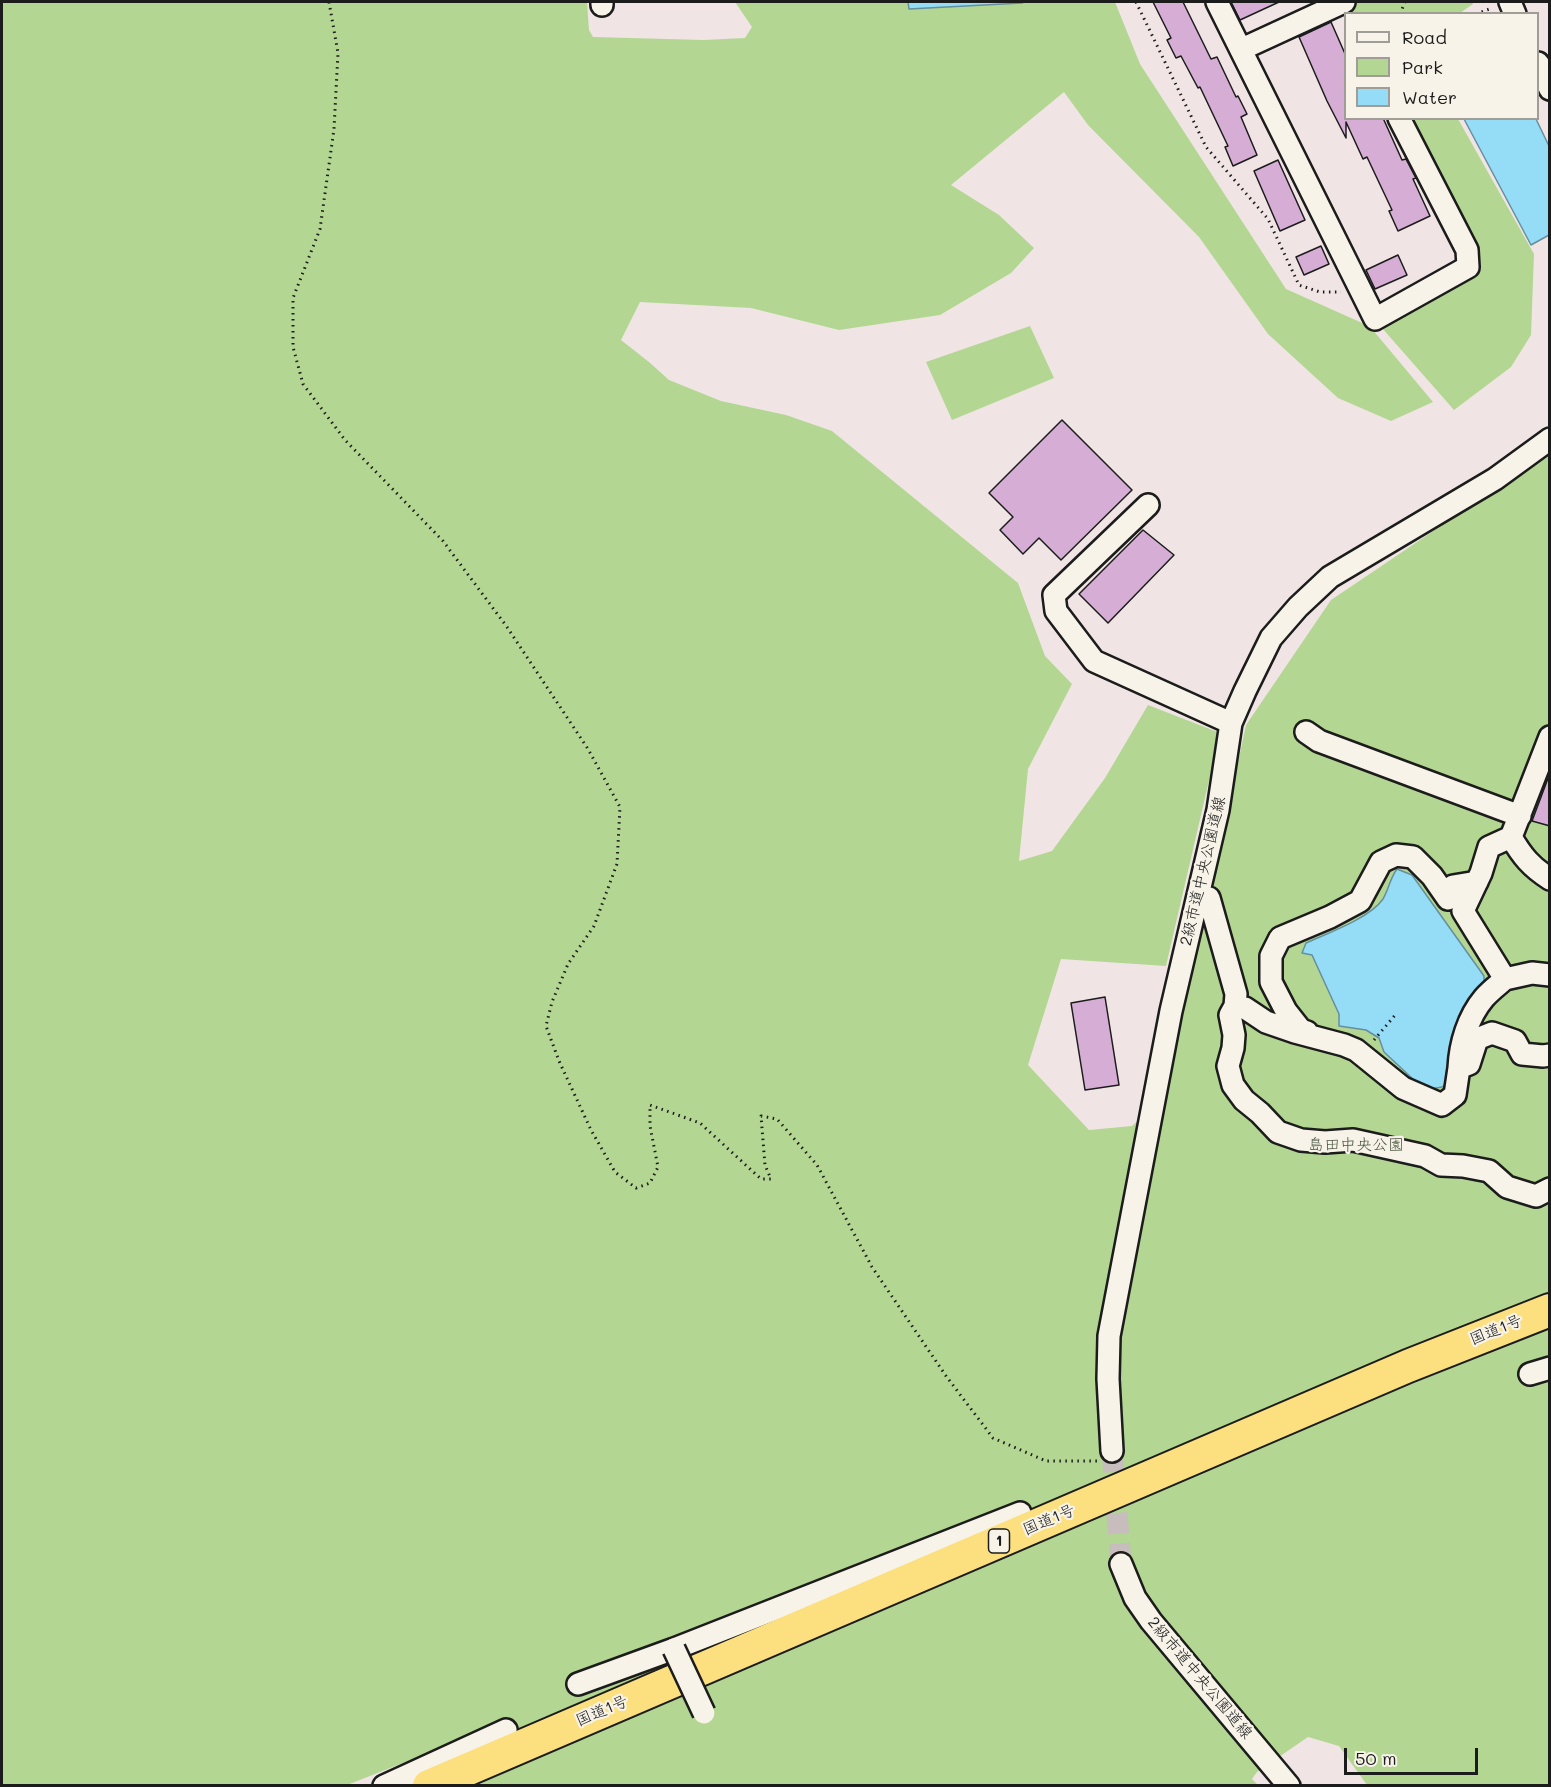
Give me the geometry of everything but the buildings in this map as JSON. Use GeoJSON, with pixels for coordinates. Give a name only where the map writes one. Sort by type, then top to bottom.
{"type":"FeatureCollection","features":[{"type":"Feature","properties":{"kind":"highway","name":"国道1号"},"geometry":{"type":"LineString","coordinates":[[438,1782],[1398,1370],[1550,1310]]}},
{"type":"Feature","properties":{"kind":"street"},"geometry":{"type":"LineString","coordinates":[[1217,2],[1375,319],[1468,267],[1467,250],[1400,120]]}},
{"type":"Feature","properties":{"kind":"street"},"geometry":{"type":"LineString","coordinates":[[1242,49],[1343,7]]}},
{"type":"Feature","properties":{"kind":"street","name":"2級市道中央公園道線"},"geometry":{"type":"LineString","coordinates":[[1107,1456],[1109,1336],[1171,1011],[1218,810],[1231,723],[1271,638],[1298,607],[1330,577],[1495,479],[1550,439]]}},
{"type":"Feature","properties":{"kind":"street"},"geometry":{"type":"LineString","coordinates":[[1148,505],[1054,595],[1056,610],[1094,661],[1231,723]]}},
{"type":"Feature","properties":{"kind":"street"},"geometry":{"type":"LineString","coordinates":[[1306,732],[1319,741],[1520,816]]}},
{"type":"Feature","properties":{"kind":"street"},"geometry":{"type":"LineString","coordinates":[[1455,905],[1477,882],[1489,847],[1511,837],[1550,737]]}},
{"type":"Feature","properties":{"kind":"street"},"geometry":{"type":"LineString","coordinates":[[1511,837],[1534,869],[1550,879]]}},
{"type":"Feature","properties":{"kind":"street"},"geometry":{"type":"LineString","coordinates":[[1318,1038],[1301,1030],[1286,1011],[1271,982],[1271,956],[1280,938],[1330,917],[1360,901],[1381,862],[1396,855],[1413,857],[1432,876],[1455,905],[1505,979]]}},
{"type":"Feature","properties":{"kind":"street"},"geometry":{"type":"LineString","coordinates":[[1209,898],[1236,994],[1235,1006],[1230,1015],[1234,1035],[1228,1066],[1233,1085],[1244,1100],[1278,1132],[1301,1140],[1325,1142],[1353,1140],[1425,1156],[1441,1165],[1489,1171],[1507,1186],[1545,1196]]}},
{"type":"Feature","properties":{"kind":"street"},"geometry":{"type":"LineString","coordinates":[[1235,1006],[1245,1008],[1266,1022],[1356,1050],[1403,1088],[1442,1105],[1455,1095],[1460,1052],[1472,1016],[1484,997],[1505,979],[1532,973],[1550,975]]}},
{"type":"Feature","properties":{"kind":"street"},"geometry":{"type":"LineString","coordinates":[[1459,1068],[1469,1064],[1477,1039],[1492,1033],[1515,1041],[1522,1054],[1550,1055]]}},
{"type":"Feature","properties":{"kind":"street"},"geometry":{"type":"LineString","coordinates":[[578,1684],[1020,1513]]}},
{"type":"Feature","properties":{"kind":"street","name":"2級市道中央公園道線"},"geometry":{"type":"LineString","coordinates":[[1121,1564],[1135,1598],[1151,1621],[1289,1785]]}},
{"type":"Feature","properties":{"kind":"street"},"geometry":{"type":"LineString","coordinates":[[674,1648],[704,1713]]}},
{"type":"Feature","properties":{"kind":"street"},"geometry":{"type":"LineString","coordinates":[[384,1785],[506,1730]]}},
{"type":"Feature","properties":{"kind":"path"},"geometry":{"type":"LineString","coordinates":[[329,2],[338,53],[334,129],[320,229],[293,298],[293,347],[303,384],[345,440],[443,541],[507,627],[588,749],[620,807],[617,864],[594,926],[568,964],[552,1002],[546,1026],[559,1061],[591,1130],[615,1172],[636,1188],[650,1183],[658,1167],[650,1126],[650,1105],[700,1123],[761,1179],[771,1179],[765,1165],[761,1116],[777,1119],[817,1165],[872,1267],[945,1376],[993,1438],[1046,1461],[1107,1456]]}},
{"type":"Feature","properties":{"kind":"path"},"geometry":{"type":"LineString","coordinates":[[1136,2],[1206,147],[1268,219],[1299,285],[1320,292],[1361,293]]}},
{"type":"Feature","properties":{"kind":"path"},"geometry":{"type":"LineString","coordinates":[[1374,1041],[1396,1014]]}},
{"type":"Feature","properties":{"kind":"green space","name":"島田中央公園"},"geometry":{"type":"Polygon","coordinates":[[[2,2],[587,2],[589,30],[593,37],[704,40],[745,38],[752,27],[735,2],[1115,2],[1140,64],[1286,289],[1372,329],[1433,402],[1391,421],[1338,398],[1268,334],[1199,237],[1088,125],[1064,92],[951,185],[999,215],[1034,248],[1011,273],[940,315],[839,330],[751,308],[640,302],[621,340],[669,380],[721,401],[786,415],[832,431],[1018,583],[1045,656],[1072,684],[1028,769],[1019,861],[1052,851],[1105,778],[1148,705],[1220,733],[1166,966],[1061,959],[1028,1065],[1089,1130],[1132,1126],[1163,1099],[1246,725],[1331,600],[1549,453],[1549,1785],[1367,1785],[1339,1746],[1308,1737],[1257,1772],[1252,1779],[1258,1785],[438,1785],[507,1722],[347,1785],[2,1786],[2,2]]]}},
{"type":"Feature","properties":{"kind":"green space"},"geometry":{"type":"Polygon","coordinates":[[[1344,2],[1472,2],[1473,4],[1461,12],[1350,12],[1344,2]]]}},
{"type":"Feature","properties":{"kind":"green space"},"geometry":{"type":"Polygon","coordinates":[[[1407,120],[1459,120],[1534,254],[1531,335],[1511,367],[1454,410],[1382,328],[1478,257],[1407,120]]]}},
{"type":"Feature","properties":{"kind":"green space"},"geometry":{"type":"Polygon","coordinates":[[[1030,326],[1054,378],[952,420],[926,362],[1030,326]]]}},
{"type":"Feature","properties":{"kind":"water"},"geometry":{"type":"Polygon","coordinates":[[[908,2],[1024,2],[909,9],[908,2]]]}},
{"type":"Feature","properties":{"kind":"water"},"geometry":{"type":"Polygon","coordinates":[[[1465,120],[1536,120],[1549,146],[1549,235],[1531,245],[1465,120]]]}},
{"type":"Feature","properties":{"kind":"water"},"geometry":{"type":"Polygon","coordinates":[[[1397,869],[1412,875],[1484,976],[1484,983],[1471,997],[1451,1042],[1449,1063],[1451,1080],[1442,1087],[1430,1089],[1414,1080],[1384,1052],[1379,1038],[1366,1030],[1339,1026],[1339,1014],[1312,955],[1302,953],[1306,943],[1348,924],[1377,906],[1383,899],[1397,869]]]}},
{"type":"Feature","properties":{"kind":"tunnel"},"geometry":{"type":"LineString","coordinates":[[1112,1451],[1121,1564]]}}]}
